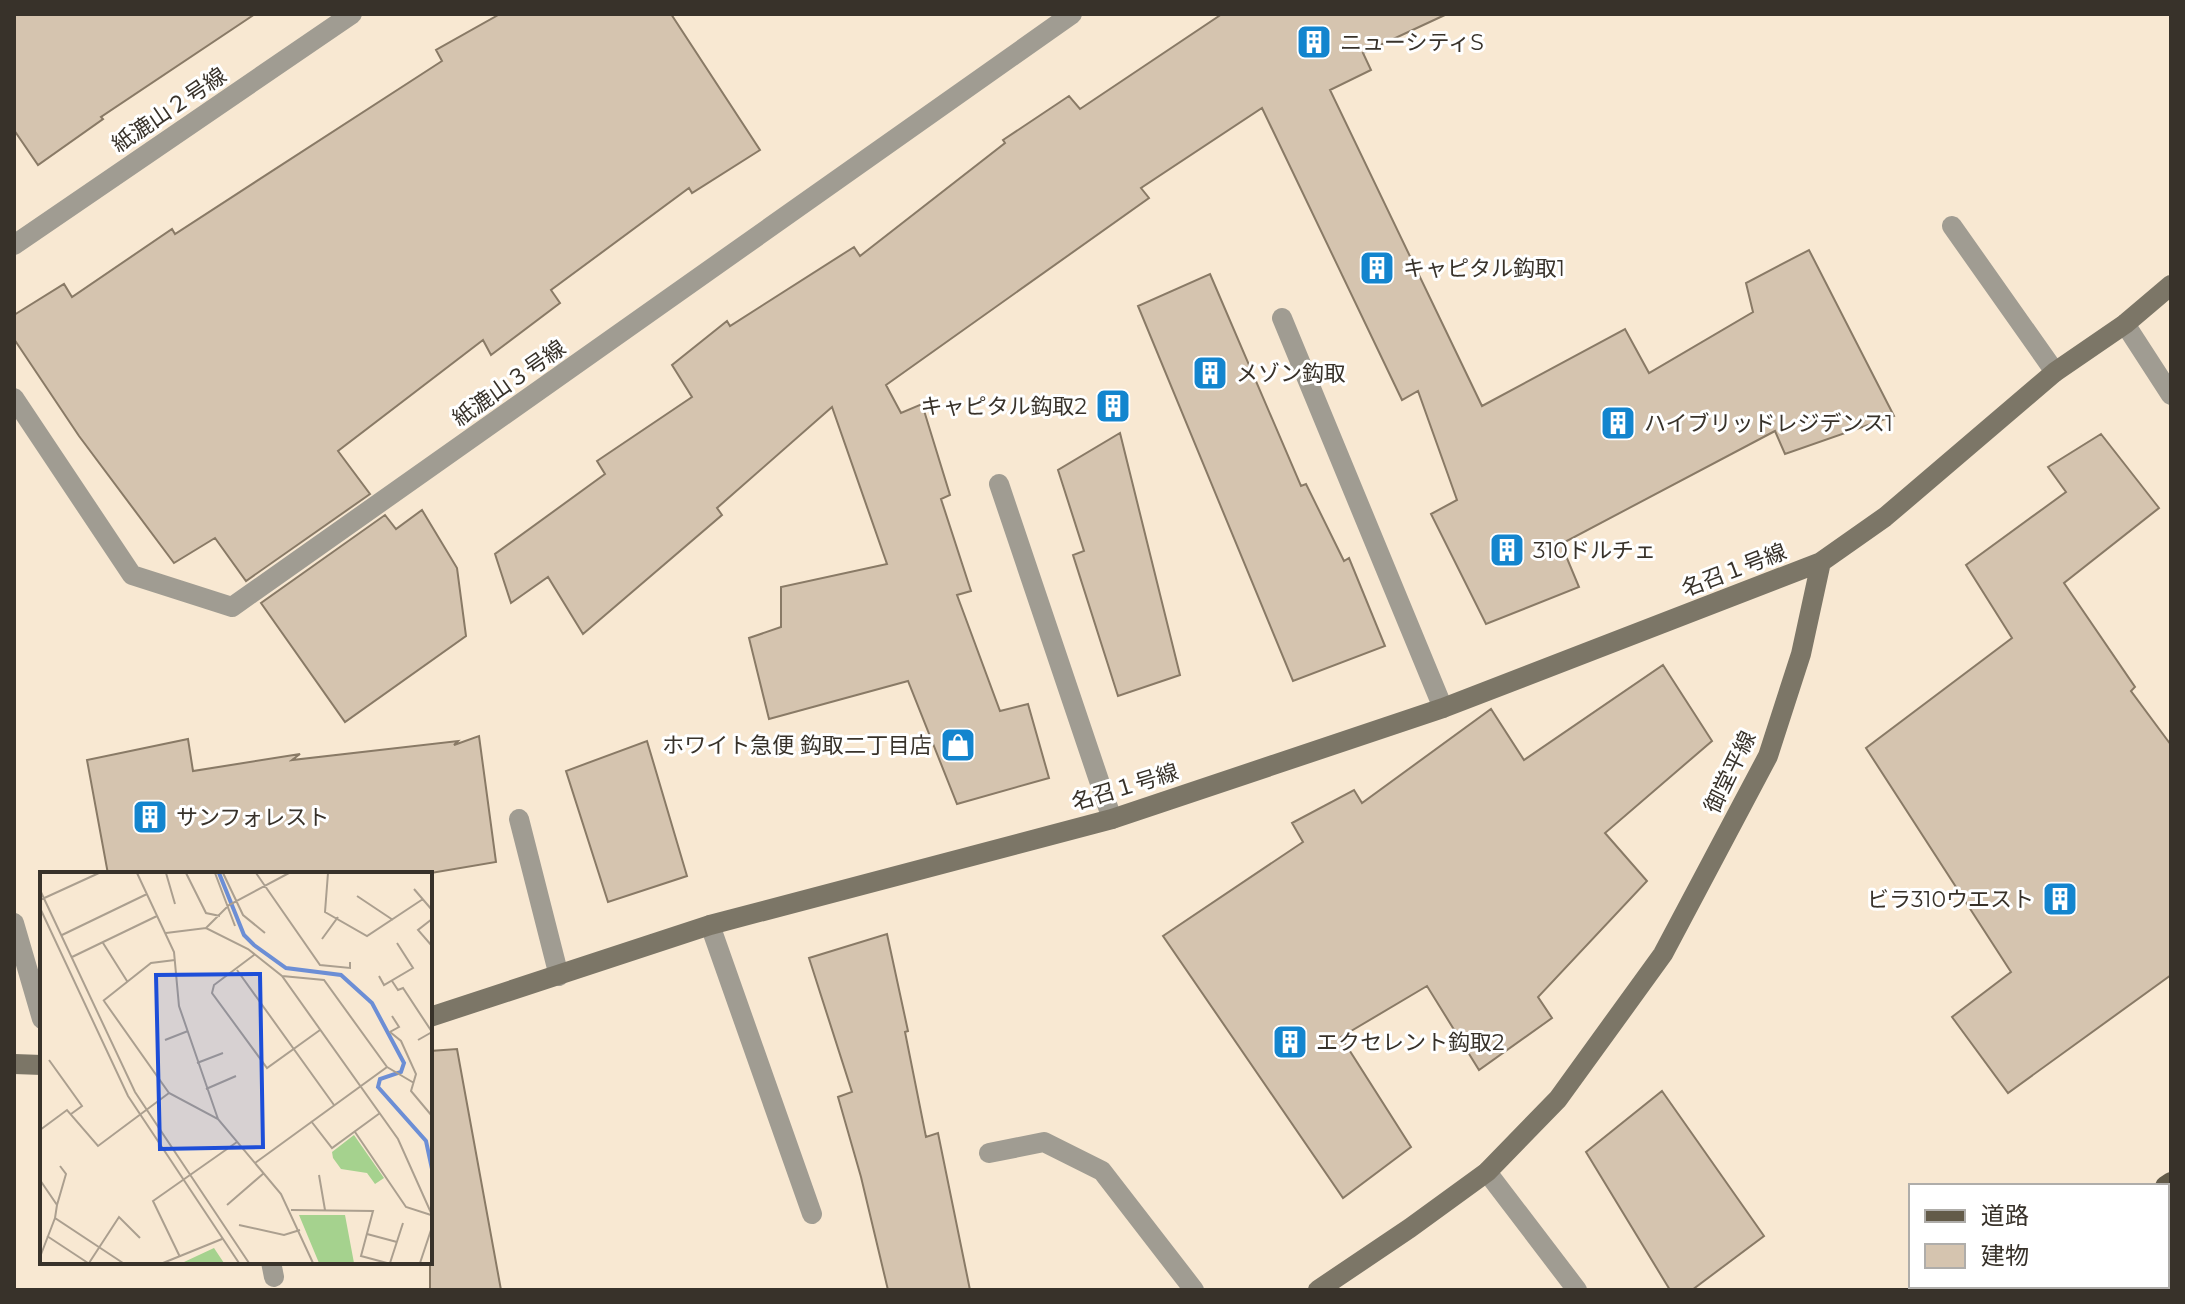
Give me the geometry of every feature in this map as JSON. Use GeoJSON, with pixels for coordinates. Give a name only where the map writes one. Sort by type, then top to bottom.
{"type":"FeatureCollection","features":[{"type":"Feature","properties":{"kind":"street","name":"紙漉山２号線"},"geometry":{"type":"LineString","coordinates":[[14,245],[352,14]]}},
{"type":"Feature","properties":{"kind":"street","name":"紙漉山３号線"},"geometry":{"type":"LineString","coordinates":[[14,398],[132,575],[232,607],[1072,14]]}},
{"type":"Feature","properties":{"kind":"street"},"geometry":{"type":"LineString","coordinates":[[1952,226],[2055,372]]}},
{"type":"Feature","properties":{"kind":"street"},"geometry":{"type":"LineString","coordinates":[[1821,562],[1885,517],[2055,372],[2125,324],[2171,285]]}},
{"type":"Feature","properties":{"kind":"street"},"geometry":{"type":"LineString","coordinates":[[1282,318],[1443,708]]}},
{"type":"Feature","properties":{"kind":"street"},"geometry":{"type":"LineString","coordinates":[[2125,324],[2171,395]]}},
{"type":"Feature","properties":{"kind":"street"},"geometry":{"type":"LineString","coordinates":[[999,484],[1112,819]]}},
{"type":"Feature","properties":{"kind":"street","name":"名召１号線"},"geometry":{"type":"LineString","coordinates":[[432,1016],[710,925],[1112,819],[1443,708],[1821,562]]}},
{"type":"Feature","properties":{"kind":"street","name":"御堂平線"},"geometry":{"type":"LineString","coordinates":[[1318,1290],[1487,1172],[1558,1099],[1663,954],[1768,756],[1801,654],[1821,562]]}},
{"type":"Feature","properties":{"kind":"street"},"geometry":{"type":"LineString","coordinates":[[519,819],[559,976]]}},
{"type":"Feature","properties":{"kind":"street"},"geometry":{"type":"LineString","coordinates":[[14,923],[40,1012]]}},
{"type":"Feature","properties":{"kind":"street"},"geometry":{"type":"LineString","coordinates":[[710,925],[812,1214]]}},
{"type":"Feature","properties":{"kind":"street"},"geometry":{"type":"LineString","coordinates":[[14,1064],[40,1065]]}},
{"type":"Feature","properties":{"kind":"street"},"geometry":{"type":"LineString","coordinates":[[989,1153],[1044,1142],[1102,1171],[1194,1290]]}},
{"type":"Feature","properties":{"kind":"street"},"geometry":{"type":"LineString","coordinates":[[1487,1172],[1577,1290]]}},
{"type":"Feature","properties":{"kind":"building"},"geometry":{"type":"Polygon","coordinates":[[[14,14],[255,14],[101,117],[103,119],[38,165],[14,130],[14,14]]]}},
{"type":"Feature","properties":{"kind":"building"},"geometry":{"type":"Polygon","coordinates":[[[500,14],[671,14],[760,150],[692,193],[689,188],[551,290],[560,303],[491,355],[483,340],[338,451],[370,494],[246,581],[215,538],[174,563],[79,436],[14,339],[14,315],[64,284],[72,297],[172,229],[175,234],[442,61],[436,50],[500,14]]]}},
{"type":"Feature","properties":{"kind":"building"},"geometry":{"type":"Polygon","coordinates":[[[1222,14],[1447,14],[1363,53],[1371,70],[1330,90],[1482,406],[1625,329],[1649,373],[1753,312],[1746,283],[1809,250],[1894,416],[1785,454],[1775,431],[1561,544],[1579,587],[1486,624],[1431,514],[1457,500],[1418,391],[1402,400],[1262,108],[1141,188],[1149,198],[886,385],[901,413],[922,404],[950,495],[941,499],[971,591],[957,595],[1000,711],[1028,704],[1049,778],[957,804],[908,681],[769,719],[749,638],[781,627],[781,587],[887,564],[832,407],[717,508],[722,515],[583,634],[548,577],[511,603],[495,554],[605,474],[597,461],[692,397],[672,365],[727,321],[730,326],[854,247],[860,256],[1005,143],[1003,140],[1069,96],[1080,109],[1222,14]]]}},
{"type":"Feature","properties":{"kind":"building"},"geometry":{"type":"Polygon","coordinates":[[[1210,274],[1301,486],[1306,484],[1344,561],[1349,558],[1385,646],[1293,681],[1138,306],[1210,274]]]}},
{"type":"Feature","properties":{"kind":"building"},"geometry":{"type":"Polygon","coordinates":[[[1120,433],[1180,675],[1118,696],[1073,555],[1084,551],[1058,470],[1120,433]]]}},
{"type":"Feature","properties":{"kind":"building"},"geometry":{"type":"Polygon","coordinates":[[[2101,434],[2159,508],[2064,583],[2135,687],[2131,691],[2171,745],[2171,975],[2008,1093],[1952,1017],[2011,972],[1866,748],[2012,638],[1966,565],[2066,492],[2048,467],[2101,434]]]}},
{"type":"Feature","properties":{"kind":"building"},"geometry":{"type":"Polygon","coordinates":[[[422,510],[457,568],[466,636],[345,722],[261,603],[385,515],[396,529],[422,510]]]}},
{"type":"Feature","properties":{"kind":"building"},"geometry":{"type":"Polygon","coordinates":[[[1663,665],[1712,741],[1605,833],[1647,881],[1538,997],[1552,1018],[1479,1070],[1427,986],[1341,1037],[1411,1147],[1343,1198],[1163,936],[1303,842],[1292,823],[1354,790],[1362,803],[1491,709],[1524,760],[1663,665]]]}},
{"type":"Feature","properties":{"kind":"building"},"geometry":{"type":"Polygon","coordinates":[[[479,736],[496,862],[432,873],[108,872],[87,760],[188,739],[193,771],[300,754],[292,760],[458,741],[454,745],[479,736]]]}},
{"type":"Feature","properties":{"kind":"building"},"geometry":{"type":"Polygon","coordinates":[[[647,741],[687,876],[608,902],[566,771],[647,741]]]}},
{"type":"Feature","properties":{"kind":"building"},"geometry":{"type":"Polygon","coordinates":[[[887,934],[926,1137],[938,1133],[970,1290],[888,1290],[838,1097],[852,1092],[809,958],[887,934]]]}},
{"type":"Feature","properties":{"kind":"building"},"geometry":{"type":"Polygon","coordinates":[[[457,1049],[501,1290],[430,1290],[432,1051],[457,1049]]]}},
{"type":"Feature","properties":{"kind":"building"},"geometry":{"type":"Polygon","coordinates":[[[1662,1091],[1764,1236],[1692,1290],[1670,1290],[1586,1152],[1662,1091]]]}},
{"type":"Feature","properties":{"kind":"place","name":"ニューシティS"},"geometry":{"type":"Point","coordinates":[1314,42]}},
{"type":"Feature","properties":{"kind":"place","name":"キャピタル鈎取1"},"geometry":{"type":"Point","coordinates":[1377,268]}},
{"type":"Feature","properties":{"kind":"place","name":"メゾン鈎取"},"geometry":{"type":"Point","coordinates":[1210,373]}},
{"type":"Feature","properties":{"kind":"place","name":"キャピタル鈎取2"},"geometry":{"type":"Point","coordinates":[1113,406]}},
{"type":"Feature","properties":{"kind":"place","name":"ハイブリッドレジデンス1"},"geometry":{"type":"Point","coordinates":[1618,423]}},
{"type":"Feature","properties":{"kind":"place","name":"310ドルチェ"},"geometry":{"type":"Point","coordinates":[1507,550]}},
{"type":"Feature","properties":{"kind":"place","name":"ホワイト急便 鈎取二丁目店"},"geometry":{"type":"Point","coordinates":[958,745]}},
{"type":"Feature","properties":{"kind":"place","name":"サンフォレスト"},"geometry":{"type":"Point","coordinates":[150,817]}},
{"type":"Feature","properties":{"kind":"place","name":"ビラ310ウエスト"},"geometry":{"type":"Point","coordinates":[2060,899]}},
{"type":"Feature","properties":{"kind":"place","name":"エクセレント鈎取2"},"geometry":{"type":"Point","coordinates":[1290,1042]}}]}
